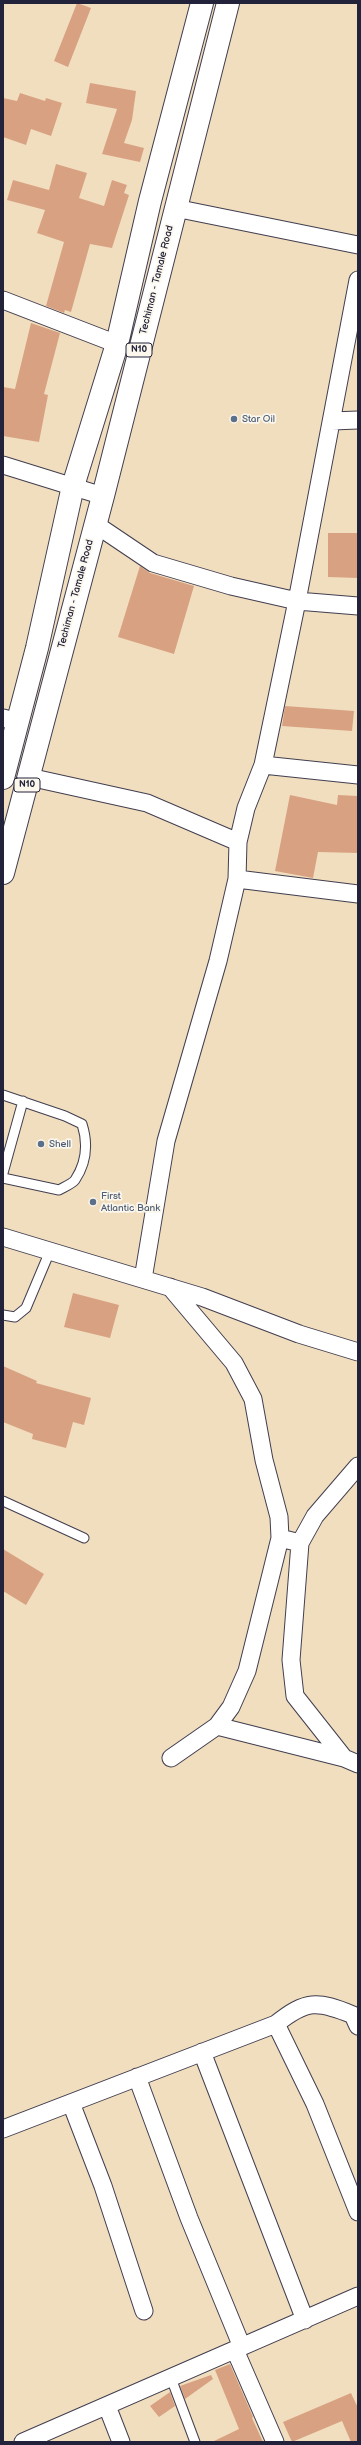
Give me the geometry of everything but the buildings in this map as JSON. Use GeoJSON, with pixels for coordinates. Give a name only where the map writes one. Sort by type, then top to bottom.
{"type":"FeatureCollection","features":[{"type":"Feature","properties":{"kind":"highway","name":"N10"},"geometry":{"type":"LineString","coordinates":[[3,778],[10,720],[37,648],[73,486],[117,344],[202,3]]}},
{"type":"Feature","properties":{"kind":"highway","name":"Techiman - Tamale Road"},"geometry":{"type":"LineString","coordinates":[[29,776],[103,496],[146,320],[228,3]]}},
{"type":"Feature","properties":{"kind":"highway"},"geometry":{"type":"LineString","coordinates":[[123,317],[146,320]]}},
{"type":"Feature","properties":{"kind":"highway","name":"N10"},"geometry":{"type":"LineString","coordinates":[[3,873],[29,776]]}},
{"type":"Feature","properties":{"kind":"street"},"geometry":{"type":"LineString","coordinates":[[175,208],[358,244]]}},
{"type":"Feature","properties":{"kind":"street"},"geometry":{"type":"LineString","coordinates":[[143,1279],[166,1141],[218,961],[237,879],[238,842],[246,808],[263,765],[297,601],[358,280]]}},
{"type":"Feature","properties":{"kind":"street"},"geometry":{"type":"LineString","coordinates":[[3,300],[117,344]]}},
{"type":"Feature","properties":{"kind":"street"},"geometry":{"type":"LineString","coordinates":[[332,421],[358,420]]}},
{"type":"Feature","properties":{"kind":"street"},"geometry":{"type":"LineString","coordinates":[[3,464],[103,496]]}},
{"type":"Feature","properties":{"kind":"street"},"geometry":{"type":"LineString","coordinates":[[95,524],[153,563],[232,586],[297,601],[358,606]]}},
{"type":"Feature","properties":{"kind":"street"},"geometry":{"type":"LineString","coordinates":[[263,765],[358,775]]}},
{"type":"Feature","properties":{"kind":"street"},"geometry":{"type":"LineString","coordinates":[[29,776],[147,803],[238,842]]}},
{"type":"Feature","properties":{"kind":"street"},"geometry":{"type":"LineString","coordinates":[[237,879],[358,894]]}},
{"type":"Feature","properties":{"kind":"street"},"geometry":{"type":"LineString","coordinates":[[3,1237],[143,1279],[358,1352]]}},
{"type":"Feature","properties":{"kind":"street"},"geometry":{"type":"LineString","coordinates":[[170,1288],[234,1363],[254,1399],[264,1460],[278,1517],[280,1538],[247,1671],[232,1707],[217,1726],[171,1758]]}},
{"type":"Feature","properties":{"kind":"street"},"geometry":{"type":"LineString","coordinates":[[351,1761],[295,1696],[291,1660],[300,1543],[315,1516],[358,1466]]}},
{"type":"Feature","properties":{"kind":"street"},"geometry":{"type":"LineString","coordinates":[[280,1538],[300,1543]]}},
{"type":"Feature","properties":{"kind":"street"},"geometry":{"type":"LineString","coordinates":[[217,1726],[351,1761]]}},
{"type":"Feature","properties":{"kind":"street"},"geometry":{"type":"LineString","coordinates":[[3,2129],[276,2024],[295,2008],[310,2005],[338,2009],[353,2015],[358,2026]]}},
{"type":"Feature","properties":{"kind":"street"},"geometry":{"type":"LineString","coordinates":[[276,2024],[315,2104],[358,2212]]}},
{"type":"Feature","properties":{"kind":"street"},"geometry":{"type":"LineString","coordinates":[[202,2052],[305,2320]]}},
{"type":"Feature","properties":{"kind":"street"},"geometry":{"type":"LineString","coordinates":[[137,2077],[275,2442]]}},
{"type":"Feature","properties":{"kind":"street"},"geometry":{"type":"LineString","coordinates":[[71,2103],[103,2186],[144,2311]]}},
{"type":"Feature","properties":{"kind":"street"},"geometry":{"type":"LineString","coordinates":[[24,2442],[358,2296]]}},
{"type":"Feature","properties":{"kind":"street"},"geometry":{"type":"LineString","coordinates":[[107,2406],[121,2442]]}},
{"type":"Feature","properties":{"kind":"lane"},"geometry":{"type":"LineString","coordinates":[[3,1095],[23,1101],[82,1124],[86,1138],[86,1155],[75,1181],[59,1190],[3,1178]]}},
{"type":"Feature","properties":{"kind":"lane"},"geometry":{"type":"LineString","coordinates":[[3,1173],[23,1101]]}},
{"type":"Feature","properties":{"kind":"lane"},"geometry":{"type":"LineString","coordinates":[[3,1315],[15,1317],[26,1308],[50,1251]]}},
{"type":"Feature","properties":{"kind":"lane"},"geometry":{"type":"LineString","coordinates":[[3,1501],[84,1538]]}},
{"type":"Feature","properties":{"kind":"lane"},"geometry":{"type":"LineString","coordinates":[[171,2378],[195,2442]]}},
{"type":"Feature","properties":{"kind":"place","name":"Star Oil"},"geometry":{"type":"Point","coordinates":[234,419]}},
{"type":"Feature","properties":{"kind":"place","name":"Shell"},"geometry":{"type":"Point","coordinates":[41,1144]}},
{"type":"Feature","properties":{"kind":"place","name":"First Atlantic Bank"},"geometry":{"type":"Point","coordinates":[93,1202]}}]}
